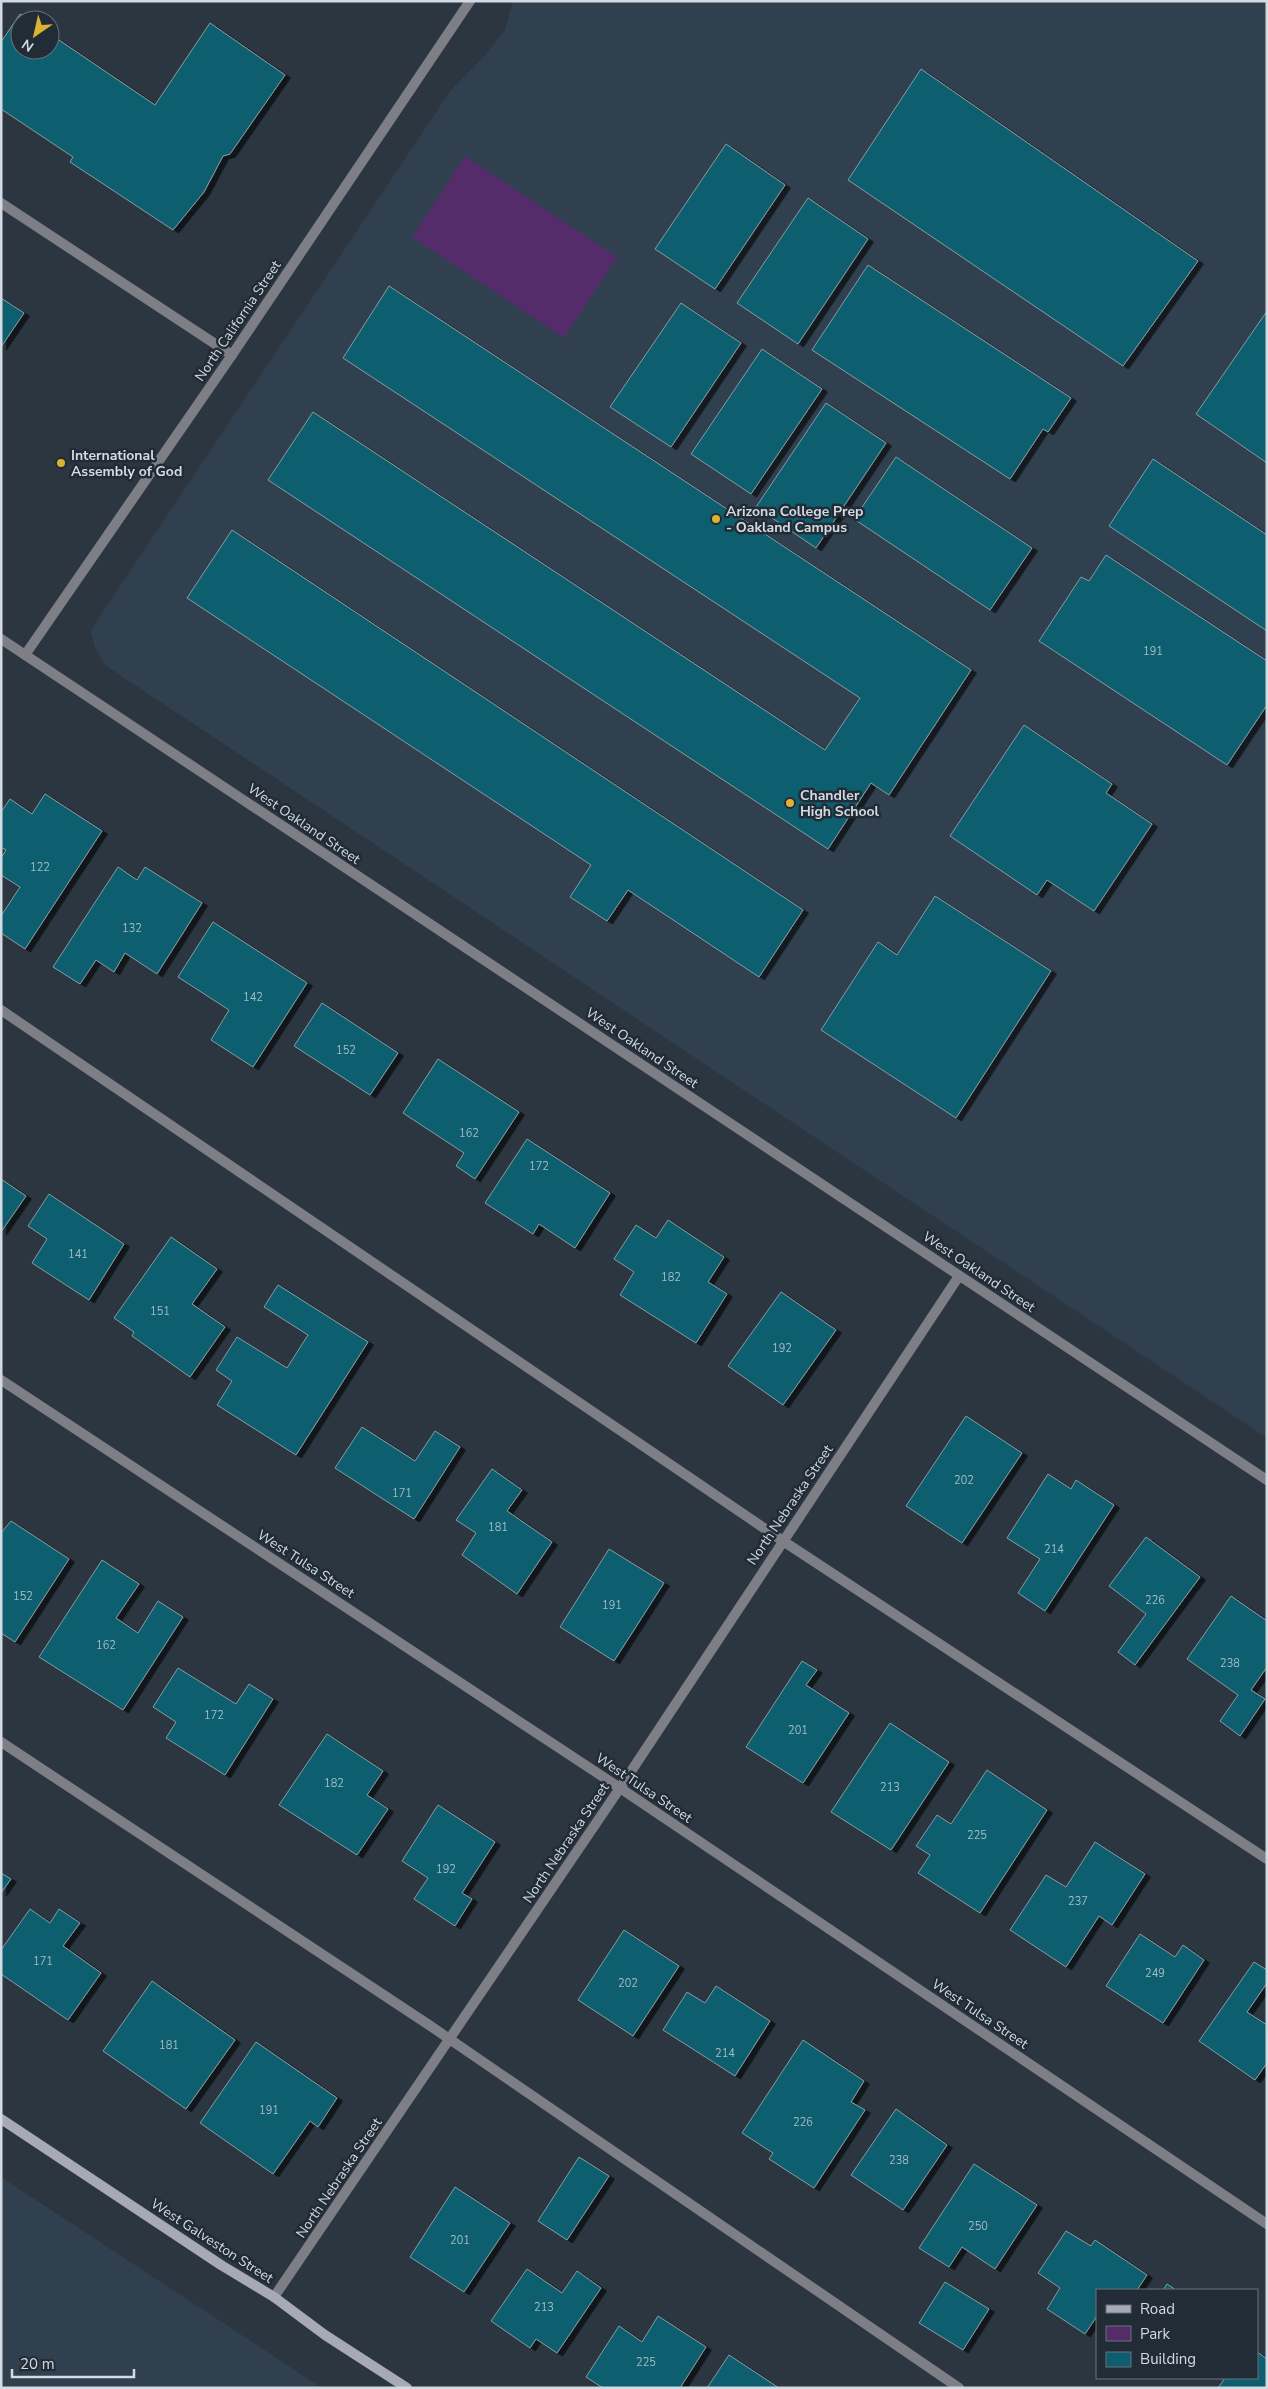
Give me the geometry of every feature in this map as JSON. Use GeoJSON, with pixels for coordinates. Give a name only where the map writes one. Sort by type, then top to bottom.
{"type":"FeatureCollection","features":[{"type":"Feature","properties":{"kind":"street","name":"North California Street"},"geometry":{"type":"LineString","coordinates":[[25,654],[232,355],[470,1]]}},
{"type":"Feature","properties":{"kind":"street"},"geometry":{"type":"LineString","coordinates":[[1,203],[232,355]]}},
{"type":"Feature","properties":{"kind":"street","name":"West Oakland Street"},"geometry":{"type":"LineString","coordinates":[[1,639],[1267,1480]]}},
{"type":"Feature","properties":{"kind":"street"},"geometry":{"type":"LineString","coordinates":[[1,1010],[783,1540],[1267,1859]]}},
{"type":"Feature","properties":{"kind":"street","name":"North Nebraska Street"},"geometry":{"type":"LineString","coordinates":[[274,2297],[620,1788],[959,1276]]}},
{"type":"Feature","properties":{"kind":"street","name":"West Tulsa Street"},"geometry":{"type":"LineString","coordinates":[[1,1380],[620,1788],[1267,2224]]}},
{"type":"Feature","properties":{"kind":"street"},"geometry":{"type":"LineString","coordinates":[[1,1742],[449,2040],[959,2388]]}},
{"type":"Feature","properties":{"kind":"street","name":"West Galveston Street"},"geometry":{"type":"LineString","coordinates":[[1,2119],[221,2265],[274,2297],[325,2335],[407,2388]]}},
{"type":"Feature","properties":{"kind":"shaded area","name":"Chandler High School"},"geometry":{"type":"Polygon","coordinates":[[[513,1],[1267,1],[1267,1438],[105,665],[95,648],[91,631],[100,616],[451,90],[489,51],[505,30],[513,1]]]}},
{"type":"Feature","properties":{"kind":"shaded area"},"geometry":{"type":"Polygon","coordinates":[[[1,2177],[322,2388],[1,2388],[1,2177]]]}},
{"type":"Feature","properties":{"kind":"green space"},"geometry":{"type":"Polygon","coordinates":[[[465,156],[617,257],[564,338],[412,237],[465,156]]]}},
{"type":"Feature","properties":{"kind":"building"},"geometry":{"type":"Polygon","coordinates":[[[210,23],[285,75],[230,154],[223,156],[204,192],[173,230],[70,162],[73,157],[1,109],[1,42],[10,29],[10,60],[60,60],[60,41],[155,105],[210,23]]]}},
{"type":"Feature","properties":{"kind":"building"},"geometry":{"type":"Polygon","coordinates":[[[921,69],[1198,261],[1123,366],[848,180],[921,69]]]}},
{"type":"Feature","properties":{"kind":"building"},"geometry":{"type":"Polygon","coordinates":[[[726,144],[785,185],[715,289],[655,249],[726,144]]]}},
{"type":"Feature","properties":{"kind":"building"},"geometry":{"type":"Polygon","coordinates":[[[808,198],[868,239],[798,344],[737,303],[808,198]]]}},
{"type":"Feature","properties":{"kind":"building"},"geometry":{"type":"Polygon","coordinates":[[[868,265],[1071,398],[1048,432],[1043,429],[1010,479],[812,350],[868,265]]]}},
{"type":"Feature","properties":{"kind":"building"},"geometry":{"type":"Polygon","coordinates":[[[389,286],[971,670],[889,795],[871,783],[828,849],[268,480],[313,412],[825,750],[860,698],[343,358],[389,286]]]}},
{"type":"Feature","properties":{"kind":"building"},"geometry":{"type":"Polygon","coordinates":[[[1,298],[24,313],[1,347],[1,298]]]}},
{"type":"Feature","properties":{"kind":"building"},"geometry":{"type":"Polygon","coordinates":[[[681,303],[741,343],[671,447],[610,407],[681,303]]]}},
{"type":"Feature","properties":{"kind":"building"},"geometry":{"type":"Polygon","coordinates":[[[1267,311],[1267,463],[1196,414],[1267,311]]]}},
{"type":"Feature","properties":{"kind":"building"},"geometry":{"type":"Polygon","coordinates":[[[762,349],[822,389],[751,494],[691,454],[762,349]]]}},
{"type":"Feature","properties":{"kind":"building"},"geometry":{"type":"Polygon","coordinates":[[[826,403],[886,443],[816,548],[756,507],[826,403]]]}},
{"type":"Feature","properties":{"kind":"building"},"geometry":{"type":"Polygon","coordinates":[[[896,457],[1032,548],[990,610],[854,519],[896,457]]]}},
{"type":"Feature","properties":{"kind":"building"},"geometry":{"type":"Polygon","coordinates":[[[1153,459],[1267,535],[1267,631],[1109,526],[1153,459]]]}},
{"type":"Feature","properties":{"kind":"building"},"geometry":{"type":"Polygon","coordinates":[[[232,530],[803,910],[759,977],[628,890],[607,921],[570,897],[591,865],[187,598],[232,530]]]}},
{"type":"Feature","properties":{"kind":"building"},"geometry":{"type":"Polygon","coordinates":[[[1106,555],[1267,661],[1267,705],[1227,765],[1039,641],[1081,577],[1089,581],[1106,555]]]}},
{"type":"Feature","properties":{"kind":"building"},"geometry":{"type":"Polygon","coordinates":[[[1024,725],[1112,784],[1106,793],[1152,824],[1094,911],[1047,880],[1037,895],[950,836],[1024,725]]]}},
{"type":"Feature","properties":{"kind":"building"},"geometry":{"type":"Polygon","coordinates":[[[45,794],[102,831],[25,949],[1,933],[1,916],[20,887],[1,875],[1,858],[6,850],[1,847],[1,812],[10,799],[32,814],[45,794]]]}},
{"type":"Feature","properties":{"kind":"building"},"geometry":{"type":"Polygon","coordinates":[[[118,867],[137,880],[145,867],[202,903],[157,974],[125,953],[114,972],[96,960],[80,984],[53,967],[118,867]]]}},
{"type":"Feature","properties":{"kind":"building"},"geometry":{"type":"Polygon","coordinates":[[[935,896],[1051,971],[956,1118],[821,1030],[878,942],[897,955],[935,896]]]}},
{"type":"Feature","properties":{"kind":"building"},"geometry":{"type":"Polygon","coordinates":[[[213,922],[307,983],[253,1067],[211,1040],[229,1010],[178,977],[213,922]]]}},
{"type":"Feature","properties":{"kind":"building"},"geometry":{"type":"Polygon","coordinates":[[[322,1003],[398,1053],[370,1095],[294,1046],[322,1003]]]}},
{"type":"Feature","properties":{"kind":"building"},"geometry":{"type":"Polygon","coordinates":[[[438,1059],[519,1112],[475,1179],[456,1166],[464,1153],[403,1113],[438,1059]]]}},
{"type":"Feature","properties":{"kind":"building"},"geometry":{"type":"Polygon","coordinates":[[[527,1139],[610,1193],[575,1248],[539,1224],[533,1234],[485,1203],[527,1139]]]}},
{"type":"Feature","properties":{"kind":"building"},"geometry":{"type":"Polygon","coordinates":[[[1,1179],[26,1196],[1,1232],[1,1179]]]}},
{"type":"Feature","properties":{"kind":"building"},"geometry":{"type":"Polygon","coordinates":[[[49,1194],[124,1244],[89,1300],[32,1263],[47,1239],[28,1226],[49,1194]]]}},
{"type":"Feature","properties":{"kind":"building"},"geometry":{"type":"Polygon","coordinates":[[[668,1220],[724,1257],[708,1282],[727,1294],[696,1343],[620,1295],[634,1272],[614,1259],[636,1225],[656,1238],[668,1220]]]}},
{"type":"Feature","properties":{"kind":"building"},"geometry":{"type":"Polygon","coordinates":[[[171,1237],[217,1269],[192,1304],[225,1327],[190,1377],[132,1336],[134,1332],[114,1318],[171,1237]]]}},
{"type":"Feature","properties":{"kind":"building"},"geometry":{"type":"Polygon","coordinates":[[[278,1285],[368,1342],[296,1455],[217,1405],[232,1381],[216,1370],[237,1337],[287,1368],[308,1335],[264,1307],[278,1285]]]}},
{"type":"Feature","properties":{"kind":"building"},"geometry":{"type":"Polygon","coordinates":[[[781,1292],[836,1330],[783,1405],[728,1366],[781,1292]]]}},
{"type":"Feature","properties":{"kind":"building"},"geometry":{"type":"Polygon","coordinates":[[[966,1416],[1022,1453],[962,1543],[906,1506],[966,1416]]]}},
{"type":"Feature","properties":{"kind":"building"},"geometry":{"type":"Polygon","coordinates":[[[362,1427],[415,1461],[435,1431],[460,1447],[414,1519],[335,1468],[362,1427]]]}},
{"type":"Feature","properties":{"kind":"building"},"geometry":{"type":"Polygon","coordinates":[[[492,1469],[522,1490],[507,1511],[552,1542],[517,1594],[462,1555],[476,1533],[456,1520],[492,1469]]]}},
{"type":"Feature","properties":{"kind":"building"},"geometry":{"type":"Polygon","coordinates":[[[1048,1474],[1071,1489],[1076,1480],[1114,1505],[1045,1611],[1018,1593],[1040,1559],[1007,1538],[1048,1474]]]}},
{"type":"Feature","properties":{"kind":"building"},"geometry":{"type":"Polygon","coordinates":[[[11,1521],[69,1559],[15,1642],[1,1633],[1,1533],[11,1521]]]}},
{"type":"Feature","properties":{"kind":"building"},"geometry":{"type":"Polygon","coordinates":[[[1146,1537],[1200,1577],[1135,1665],[1118,1652],[1146,1614],[1109,1586],[1146,1537]]]}},
{"type":"Feature","properties":{"kind":"building"},"geometry":{"type":"Polygon","coordinates":[[[609,1549],[664,1583],[614,1661],[560,1627],[609,1549]]]}},
{"type":"Feature","properties":{"kind":"building"},"geometry":{"type":"Polygon","coordinates":[[[102,1560],[139,1584],[116,1618],[138,1633],[158,1601],[183,1617],[123,1710],[39,1657],[102,1560]]]}},
{"type":"Feature","properties":{"kind":"building"},"geometry":{"type":"Polygon","coordinates":[[[1231,1596],[1267,1621],[1267,1667],[1251,1690],[1265,1699],[1240,1736],[1220,1721],[1238,1695],[1187,1659],[1231,1596]]]}},
{"type":"Feature","properties":{"kind":"building"},"geometry":{"type":"Polygon","coordinates":[[[802,1661],[817,1670],[806,1685],[849,1713],[803,1783],[746,1747],[802,1661]]]}},
{"type":"Feature","properties":{"kind":"building"},"geometry":{"type":"Polygon","coordinates":[[[178,1668],[236,1704],[249,1684],[273,1699],[225,1775],[166,1738],[176,1722],[153,1707],[178,1668]]]}},
{"type":"Feature","properties":{"kind":"building"},"geometry":{"type":"Polygon","coordinates":[[[890,1723],[949,1762],[891,1850],[831,1812],[890,1723]]]}},
{"type":"Feature","properties":{"kind":"building"},"geometry":{"type":"Polygon","coordinates":[[[327,1734],[383,1771],[367,1795],[388,1809],[357,1855],[279,1805],[327,1734]]]}},
{"type":"Feature","properties":{"kind":"building"},"geometry":{"type":"Polygon","coordinates":[[[987,1770],[1047,1810],[980,1913],[918,1873],[930,1855],[916,1846],[937,1815],[951,1824],[987,1770]]]}},
{"type":"Feature","properties":{"kind":"building"},"geometry":{"type":"Polygon","coordinates":[[[438,1805],[495,1842],[462,1893],[472,1899],[455,1926],[414,1899],[428,1878],[402,1861],[438,1805]]]}},
{"type":"Feature","properties":{"kind":"building"},"geometry":{"type":"Polygon","coordinates":[[[1095,1842],[1145,1874],[1112,1925],[1099,1916],[1066,1967],[1010,1930],[1046,1875],[1066,1887],[1095,1842]]]}},
{"type":"Feature","properties":{"kind":"building"},"geometry":{"type":"Polygon","coordinates":[[[1,1873],[11,1879],[1,1893],[1,1873]]]}},
{"type":"Feature","properties":{"kind":"building"},"geometry":{"type":"Polygon","coordinates":[[[30,1909],[50,1923],[59,1909],[80,1923],[63,1946],[101,1973],[68,2020],[1,1974],[1,1950],[30,1909]]]}},
{"type":"Feature","properties":{"kind":"building"},"geometry":{"type":"Polygon","coordinates":[[[624,1930],[679,1966],[633,2036],[578,2000],[624,1930]]]}},
{"type":"Feature","properties":{"kind":"building"},"geometry":{"type":"Polygon","coordinates":[[[1140,1934],[1175,1957],[1183,1945],[1204,1960],[1163,2023],[1106,1986],[1140,1934]]]}},
{"type":"Feature","properties":{"kind":"building"},"geometry":{"type":"Polygon","coordinates":[[[1254,1962],[1267,1970],[1267,1983],[1247,2012],[1267,2025],[1267,2063],[1255,2080],[1199,2041],[1254,1962]]]}},
{"type":"Feature","properties":{"kind":"building"},"geometry":{"type":"Polygon","coordinates":[[[152,1981],[235,2040],[186,2109],[103,2051],[152,1981]]]}},
{"type":"Feature","properties":{"kind":"building"},"geometry":{"type":"Polygon","coordinates":[[[716,1986],[770,2021],[735,2076],[663,2030],[687,1992],[705,2003],[716,1986]]]}},
{"type":"Feature","properties":{"kind":"building"},"geometry":{"type":"Polygon","coordinates":[[[803,2040],[864,2081],[851,2102],[865,2110],[814,2188],[769,2159],[773,2153],[742,2133],[803,2040]]]}},
{"type":"Feature","properties":{"kind":"building"},"geometry":{"type":"Polygon","coordinates":[[[256,2042],[337,2098],[318,2127],[310,2121],[273,2174],[200,2123],[256,2042]]]}},
{"type":"Feature","properties":{"kind":"building"},"geometry":{"type":"Polygon","coordinates":[[[896,2109],[947,2145],[903,2210],[851,2175],[896,2109]]]}},
{"type":"Feature","properties":{"kind":"building"},"geometry":{"type":"Polygon","coordinates":[[[579,2157],[609,2176],[567,2240],[538,2221],[579,2157]]]}},
{"type":"Feature","properties":{"kind":"building"},"geometry":{"type":"Polygon","coordinates":[[[974,2164],[1037,2205],[995,2269],[962,2247],[949,2267],[919,2248],[974,2164]]]}},
{"type":"Feature","properties":{"kind":"building"},"geometry":{"type":"Polygon","coordinates":[[[455,2187],[510,2223],[464,2292],[410,2257],[455,2187]]]}},
{"type":"Feature","properties":{"kind":"building"},"geometry":{"type":"Polygon","coordinates":[[[1066,2231],[1091,2246],[1095,2240],[1147,2275],[1138,2289],[1096,2289],[1096,2318],[1085,2334],[1047,2309],[1060,2288],[1038,2273],[1066,2231]]]}},
{"type":"Feature","properties":{"kind":"building"},"geometry":{"type":"Polygon","coordinates":[[[527,2269],[562,2293],[577,2271],[601,2288],[557,2353],[536,2339],[530,2348],[491,2321],[527,2269]]]}},
{"type":"Feature","properties":{"kind":"building"},"geometry":{"type":"Polygon","coordinates":[[[945,2282],[989,2309],[963,2350],[919,2323],[945,2282]]]}},
{"type":"Feature","properties":{"kind":"building"},"geometry":{"type":"Polygon","coordinates":[[[1167,2284],[1174,2289],[1164,2289],[1167,2284]]]}},
{"type":"Feature","properties":{"kind":"building"},"geometry":{"type":"Polygon","coordinates":[[[658,2316],[706,2347],[680,2388],[603,2388],[586,2377],[619,2326],[642,2342],[658,2316]]]}},
{"type":"Feature","properties":{"kind":"building"},"geometry":{"type":"Polygon","coordinates":[[[1258,2353],[1267,2359],[1267,2388],[1218,2388],[1224,2379],[1258,2379],[1258,2353]]]}},
{"type":"Feature","properties":{"kind":"building"},"geometry":{"type":"Polygon","coordinates":[[[729,2355],[779,2388],[707,2388],[729,2355]]]}},
{"type":"Feature","properties":{"kind":"place","name":"International Assembly of God"},"geometry":{"type":"Point","coordinates":[61,463]}},
{"type":"Feature","properties":{"kind":"place","name":"Arizona College Prep - Oakland Campus"},"geometry":{"type":"Point","coordinates":[716,519]}},
{"type":"Feature","properties":{"kind":"place","name":"Chandler High School"},"geometry":{"type":"Point","coordinates":[790,803]}}]}
